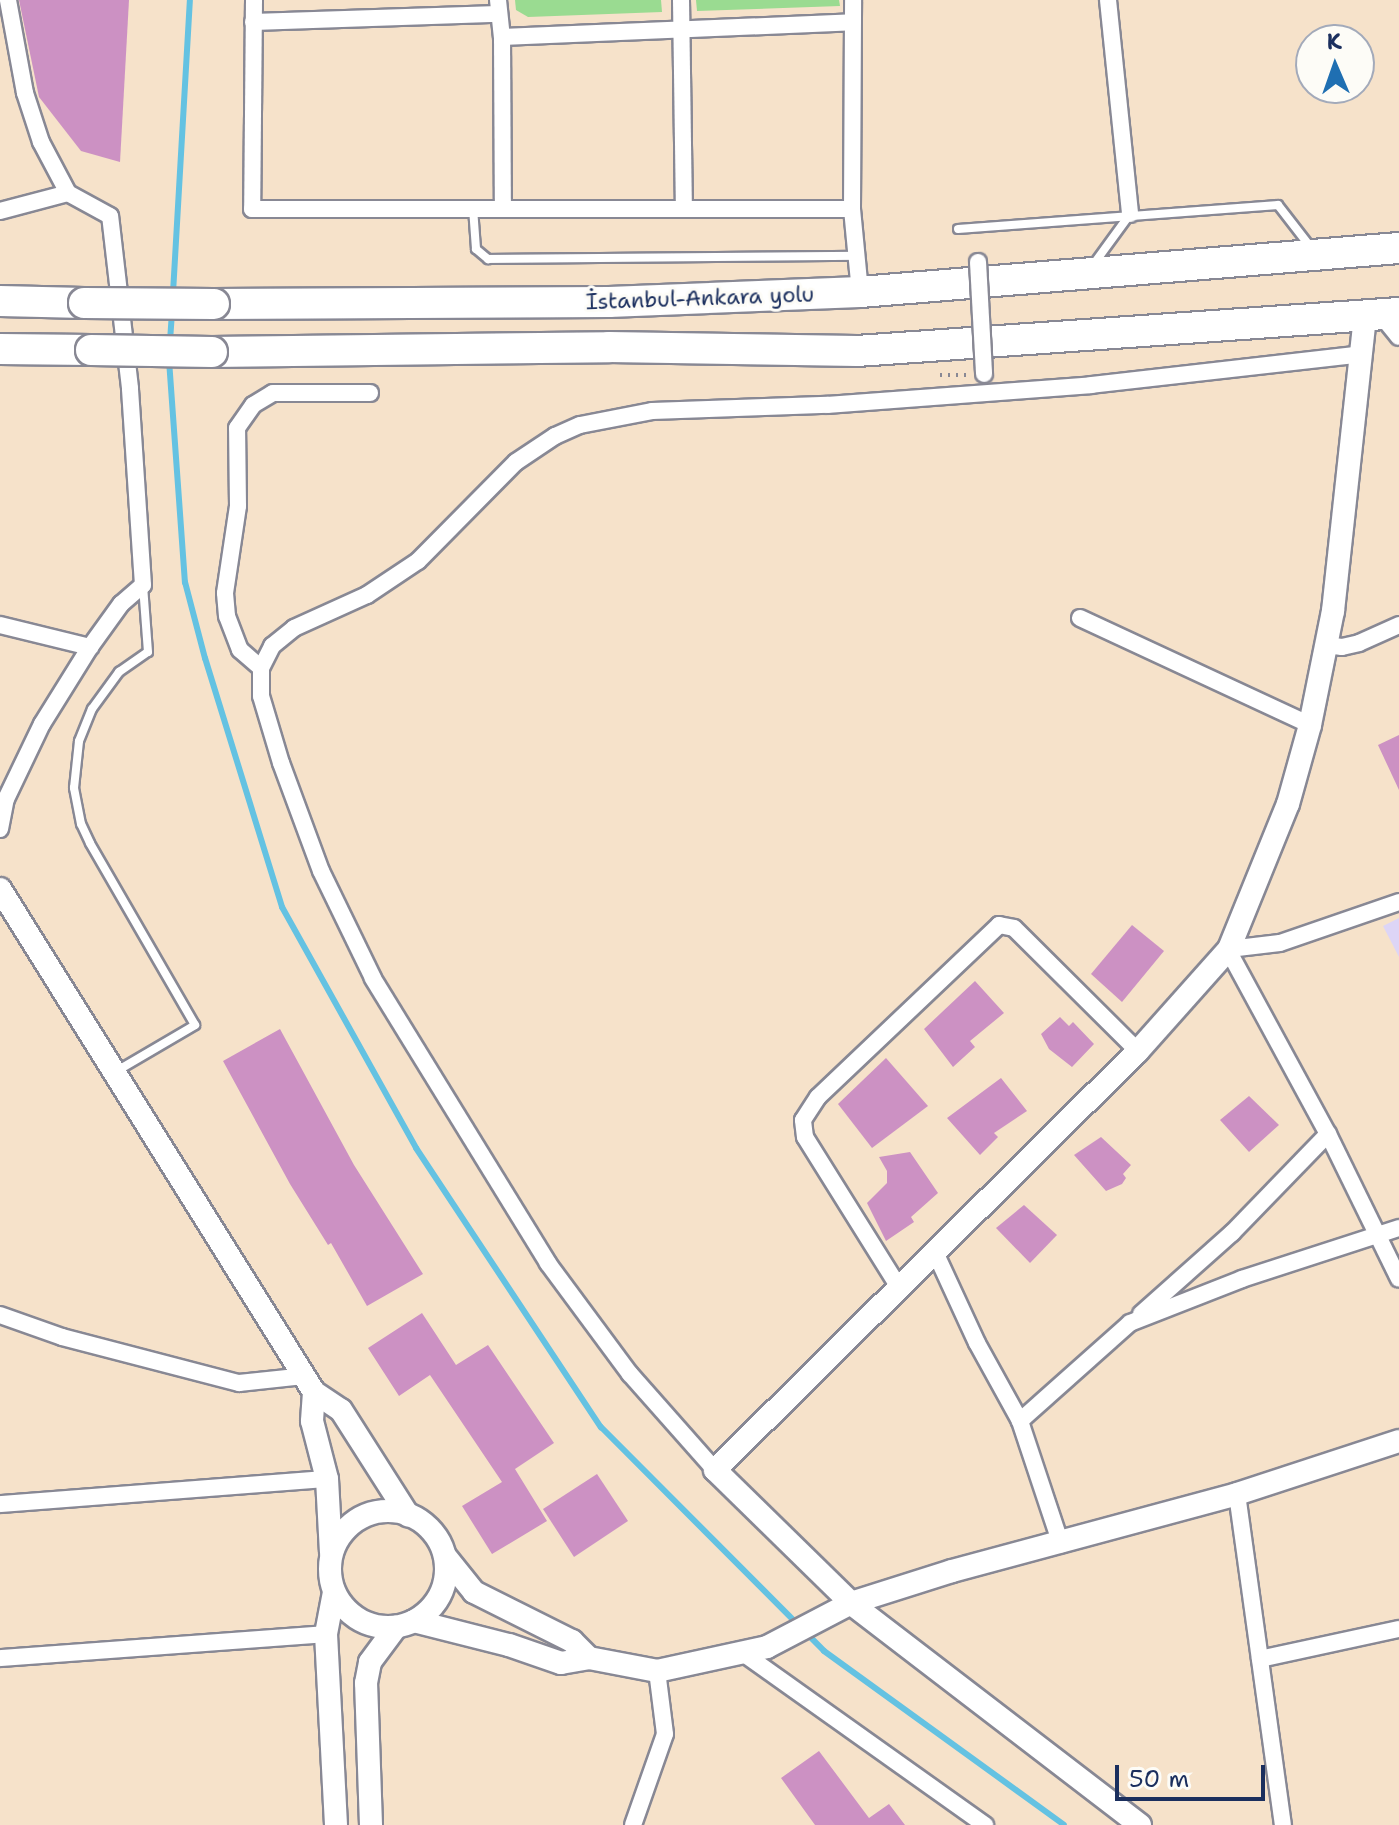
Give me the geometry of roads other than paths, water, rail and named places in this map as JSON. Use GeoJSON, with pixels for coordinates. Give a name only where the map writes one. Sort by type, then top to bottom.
{"type":"FeatureCollection","features":[{"type":"Feature","properties":{"kind":"highway","name":"İstanbul-Ankara yolu"},"geometry":{"type":"LineString","coordinates":[[0,301],[214,304],[609,302],[860,292],[1399,248]]}},
{"type":"Feature","properties":{"kind":"highway","name":"İstanbul-Ankara yolu"},"geometry":{"type":"LineString","coordinates":[[0,349],[212,352],[609,347],[857,351],[1386,320]]}},
{"type":"Feature","properties":{"kind":"street"},"geometry":{"type":"LineString","coordinates":[[0,829],[6,799],[42,724],[121,604],[143,585],[130,388],[110,216],[68,193],[41,142],[25,93],[8,0]]}},
{"type":"Feature","properties":{"kind":"street"},"geometry":{"type":"LineString","coordinates":[[254,0],[252,209],[503,206],[852,209]]}},
{"type":"Feature","properties":{"kind":"street"},"geometry":{"type":"LineString","coordinates":[[681,0],[684,207]]}},
{"type":"Feature","properties":{"kind":"street"},"geometry":{"type":"LineString","coordinates":[[853,0],[852,209],[860,292]]}},
{"type":"Feature","properties":{"kind":"street"},"geometry":{"type":"LineString","coordinates":[[1108,0],[1130,214]]}},
{"type":"Feature","properties":{"kind":"street"},"geometry":{"type":"LineString","coordinates":[[253,22],[498,7],[502,37],[503,206]]}},
{"type":"Feature","properties":{"kind":"street"},"geometry":{"type":"LineString","coordinates":[[502,37],[853,22]]}},
{"type":"Feature","properties":{"kind":"street"},"geometry":{"type":"LineString","coordinates":[[0,211],[68,193]]}},
{"type":"Feature","properties":{"kind":"street"},"geometry":{"type":"LineString","coordinates":[[978,262],[984,374]]}},
{"type":"Feature","properties":{"kind":"street"},"geometry":{"type":"LineString","coordinates":[[715,1470],[1138,1051],[1228,950],[1283,818],[1310,725],[1326,645],[1362,354],[1386,320]]}},
{"type":"Feature","properties":{"kind":"street"},"geometry":{"type":"LineString","coordinates":[[1140,1825],[851,1603],[715,1470],[630,1374],[548,1263],[373,978],[321,871],[281,763],[261,696],[261,668],[272,646],[294,628],[367,595],[418,561],[516,462],[555,436],[580,425],[652,411],[828,405],[1091,385],[1362,354]]}},
{"type":"Feature","properties":{"kind":"street"},"geometry":{"type":"LineString","coordinates":[[261,668],[240,650],[227,616],[225,593],[238,506],[237,428],[246,412],[273,393],[370,393]]}},
{"type":"Feature","properties":{"kind":"street"},"geometry":{"type":"LineString","coordinates":[[1080,618],[1310,725]]}},
{"type":"Feature","properties":{"kind":"street"},"geometry":{"type":"LineString","coordinates":[[0,625],[90,647]]}},
{"type":"Feature","properties":{"kind":"street"},"geometry":{"type":"LineString","coordinates":[[1326,645],[1342,647],[1359,643],[1399,625]]}},
{"type":"Feature","properties":{"kind":"street"},"geometry":{"type":"LineString","coordinates":[[0,888],[309,1384],[341,1410],[408,1515]]}},
{"type":"Feature","properties":{"kind":"street"},"geometry":{"type":"LineString","coordinates":[[1228,950],[1280,943],[1399,902]]}},
{"type":"Feature","properties":{"kind":"street"},"geometry":{"type":"LineString","coordinates":[[900,1289],[805,1137],[803,1120],[818,1097],[999,925],[1014,928],[1138,1051]]}},
{"type":"Feature","properties":{"kind":"street"},"geometry":{"type":"LineString","coordinates":[[1228,950],[1328,1134],[1399,1279]]}},
{"type":"Feature","properties":{"kind":"street"},"geometry":{"type":"LineString","coordinates":[[1020,1421],[1232,1233],[1328,1134]]}},
{"type":"Feature","properties":{"kind":"street"},"geometry":{"type":"LineString","coordinates":[[1130,1323],[1242,1279],[1399,1228]]}},
{"type":"Feature","properties":{"kind":"street"},"geometry":{"type":"LineString","coordinates":[[935,1252],[977,1343],[1020,1421],[1061,1544]]}},
{"type":"Feature","properties":{"kind":"street"},"geometry":{"type":"LineString","coordinates":[[0,1315],[62,1337],[229,1381],[309,1384]]}},
{"type":"Feature","properties":{"kind":"street"},"geometry":{"type":"LineString","coordinates":[[309,1384],[312,1421],[327,1479],[329,1574],[334,1592],[344,1608],[359,1620],[377,1626],[405,1624],[509,1645],[561,1663],[589,1658],[657,1671],[767,1647],[851,1603],[952,1571],[1237,1494],[1399,1441]]}},
{"type":"Feature","properties":{"kind":"street"},"geometry":{"type":"LineString","coordinates":[[0,1504],[327,1479]]}},
{"type":"Feature","properties":{"kind":"street"},"geometry":{"type":"LineString","coordinates":[[1237,1494],[1283,1825]]}},
{"type":"Feature","properties":{"kind":"street"},"geometry":{"type":"LineString","coordinates":[[331,1555],[339,1537],[352,1523],[369,1514],[389,1511],[408,1515],[425,1524],[445,1556],[474,1592],[572,1641],[589,1658]]}},
{"type":"Feature","properties":{"kind":"street"},"geometry":{"type":"LineString","coordinates":[[371,1825],[366,1683],[370,1662],[405,1624],[430,1610],[446,1576],[445,1556]]}},
{"type":"Feature","properties":{"kind":"street"},"geometry":{"type":"LineString","coordinates":[[334,1592],[326,1634],[336,1825]]}},
{"type":"Feature","properties":{"kind":"street"},"geometry":{"type":"LineString","coordinates":[[1260,1659],[1399,1629]]}},
{"type":"Feature","properties":{"kind":"street"},"geometry":{"type":"LineString","coordinates":[[0,1658],[326,1634]]}},
{"type":"Feature","properties":{"kind":"street"},"geometry":{"type":"LineString","coordinates":[[743,1653],[985,1825]]}},
{"type":"Feature","properties":{"kind":"street"},"geometry":{"type":"LineString","coordinates":[[633,1825],[665,1734],[657,1671]]}},
{"type":"Feature","properties":{"kind":"lane"},"geometry":{"type":"LineString","coordinates":[[958,229],[1278,205],[1317,257]]}},
{"type":"Feature","properties":{"kind":"lane"},"geometry":{"type":"LineString","coordinates":[[473,207],[476,249],[488,259],[857,256]]}},
{"type":"Feature","properties":{"kind":"lane"},"geometry":{"type":"LineString","coordinates":[[1087,275],[1130,214]]}},
{"type":"Feature","properties":{"kind":"lane"},"geometry":{"type":"LineString","coordinates":[[115,1072],[195,1025],[90,843],[81,824],[74,788],[79,741],[92,709],[119,672],[148,652],[143,585]]}},
{"type":"Feature","properties":{"kind":"waterway"},"geometry":{"type":"LineString","coordinates":[[173,293],[190,0]]}},
{"type":"Feature","properties":{"kind":"waterway"},"geometry":{"type":"LineString","coordinates":[[170,341],[172,313]]}},
{"type":"Feature","properties":{"kind":"waterway"},"geometry":{"type":"LineString","coordinates":[[169,360],[185,582],[205,658],[282,907],[416,1148],[601,1427],[824,1651],[1064,1825]]}}]}
